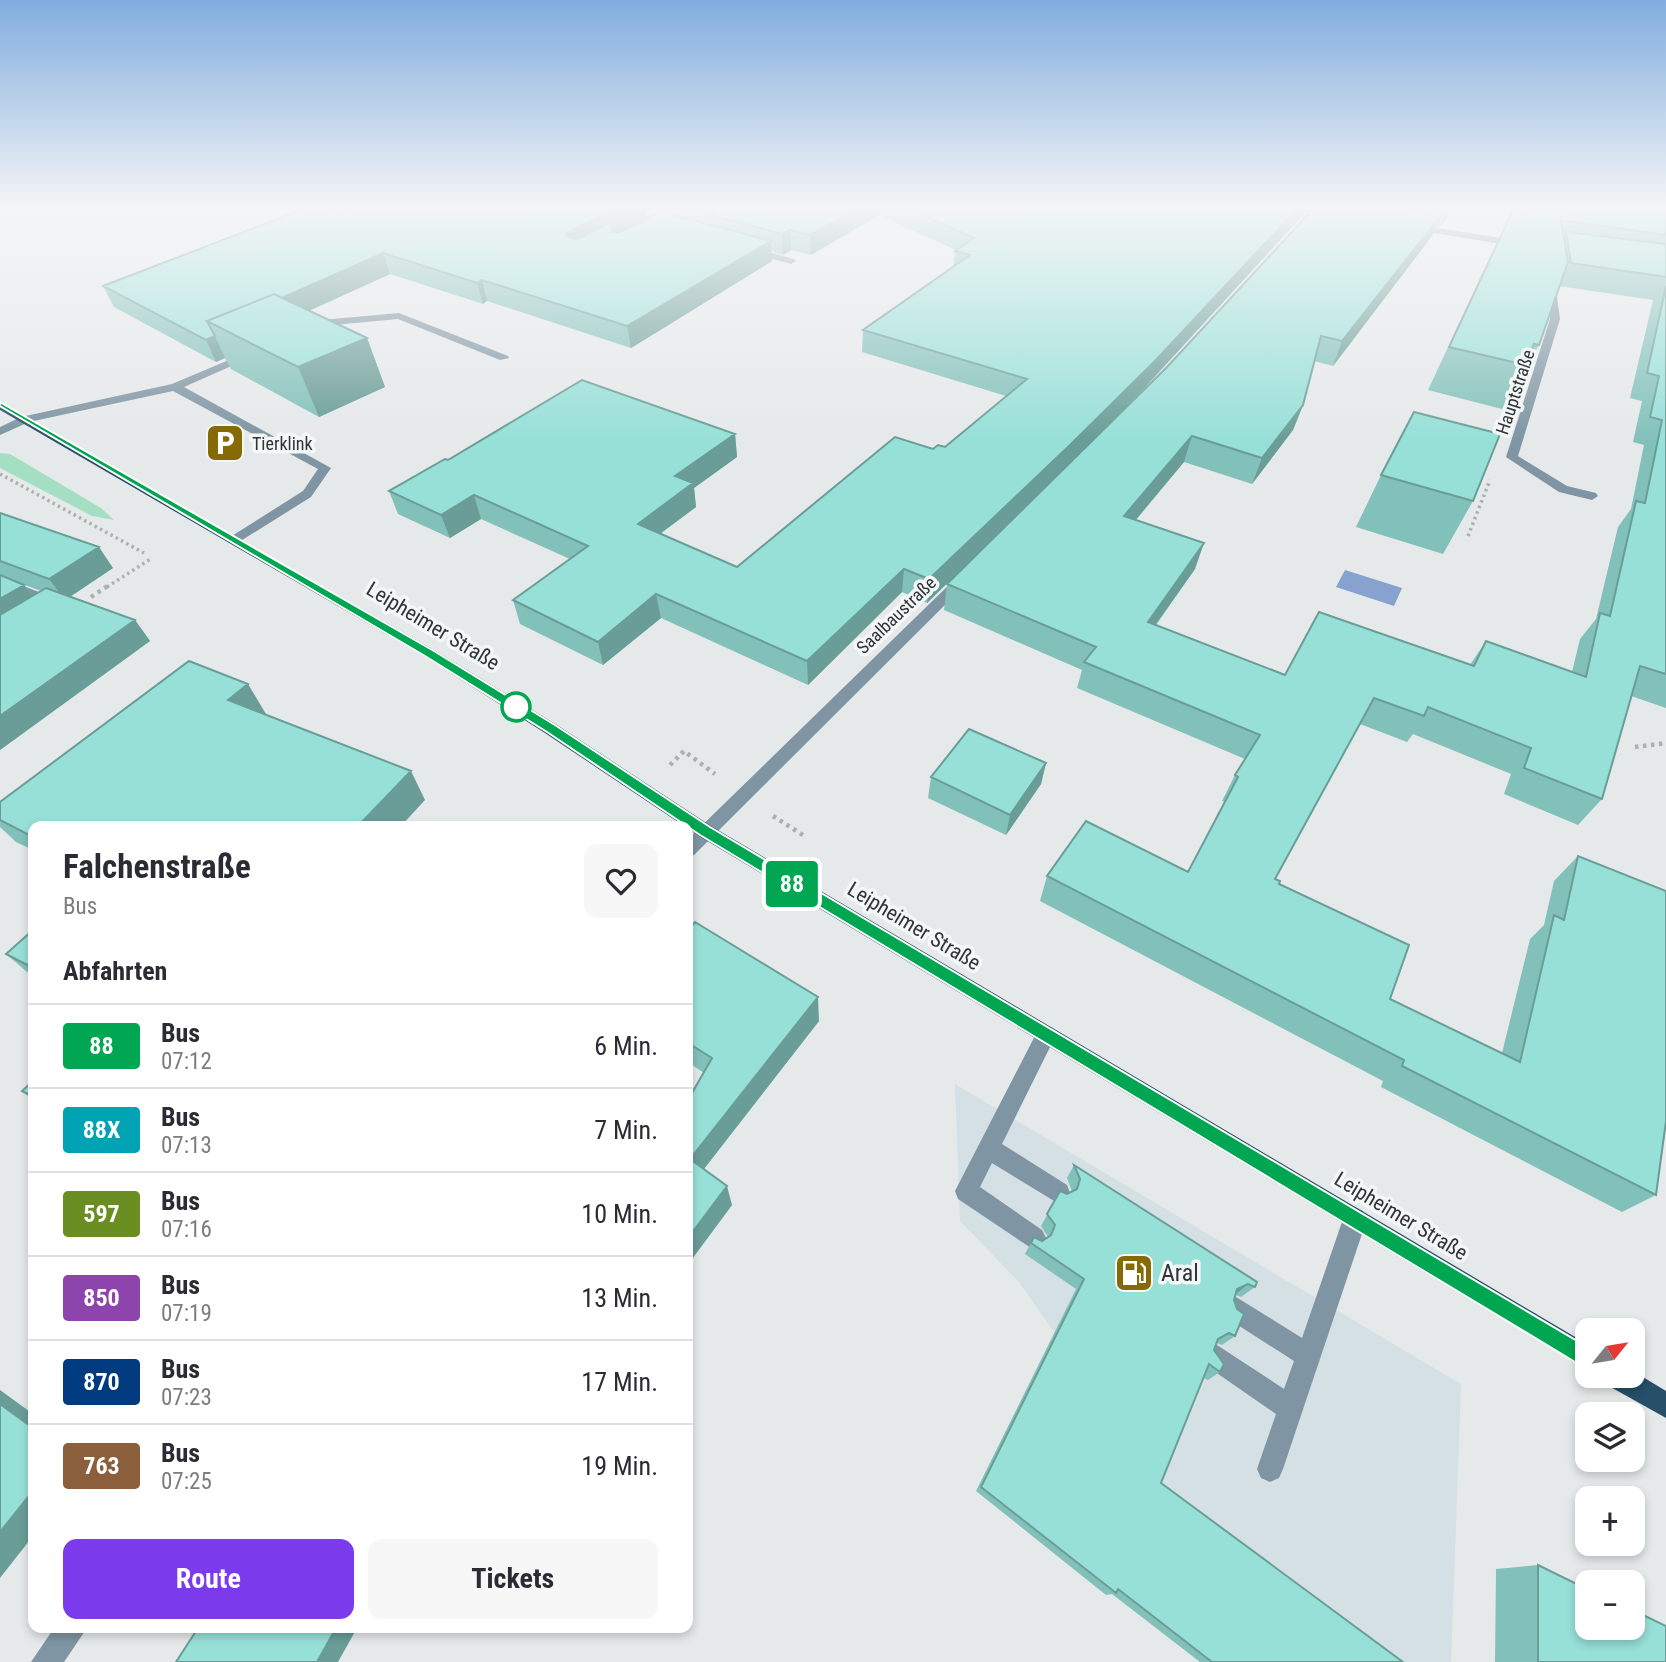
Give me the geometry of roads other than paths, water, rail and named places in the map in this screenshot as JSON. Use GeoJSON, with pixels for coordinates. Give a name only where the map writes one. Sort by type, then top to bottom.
{"type":"FeatureCollection","features":[{"type":"Feature","properties":{"kind":"main road","name":"Leipheimer Straße"},"geometry":{"type":"LineString","coordinates":[[0,405],[234,539],[499,696],[690,821]]}},
{"type":"Feature","properties":{"kind":"main road","name":"Leipheimer Straße"},"geometry":{"type":"LineString","coordinates":[[693,823],[1575,1351]]}},
{"type":"Feature","properties":{"kind":"main road"},"geometry":{"type":"LineString","coordinates":[[1637,1388],[1666,1405]]}},
{"type":"Feature","properties":{"kind":"street","name":"Hauptstraße"},"geometry":{"type":"LineString","coordinates":[[1551,286],[1555,319],[1512,457],[1563,489],[1592,496]]}},
{"type":"Feature","properties":{"kind":"street"},"geometry":{"type":"LineString","coordinates":[[297,334],[321,323],[399,316],[504,358]]}},
{"type":"Feature","properties":{"kind":"street"},"geometry":{"type":"LineString","coordinates":[[0,431],[25,419],[175,387],[260,350]]}},
{"type":"Feature","properties":{"kind":"street"},"geometry":{"type":"LineString","coordinates":[[175,387],[236,426],[326,468],[307,494],[234,539]]}},
{"type":"Feature","properties":{"kind":"street","name":"Saalbaustraße"},"geometry":{"type":"LineString","coordinates":[[693,844],[970,572]]}},
{"type":"Feature","properties":{"kind":"street"},"geometry":{"type":"LineString","coordinates":[[0,581],[57,604],[46,611]]}},
{"type":"Feature","properties":{"kind":"street"},"geometry":{"type":"LineString","coordinates":[[1034,1237],[965,1191],[1046,1035]]}},
{"type":"Feature","properties":{"kind":"street"},"geometry":{"type":"LineString","coordinates":[[988,1148],[1059,1193]]}},
{"type":"Feature","properties":{"kind":"street"},"geometry":{"type":"LineString","coordinates":[[1270,1469],[1355,1219]]}},
{"type":"Feature","properties":{"kind":"street"},"geometry":{"type":"LineString","coordinates":[[1236,1309],[1308,1356]]}},
{"type":"Feature","properties":{"kind":"street"},"geometry":{"type":"LineString","coordinates":[[1216,1358],[1291,1409]]}},
{"type":"Feature","properties":{"kind":"street"},"geometry":{"type":"LineString","coordinates":[[46,1662],[68,1633]]}},
{"type":"Feature","properties":{"kind":"water"},"geometry":{"type":"Polygon","coordinates":[[[1345,570],[1402,588],[1394,606],[1336,587],[1345,570]]]}},
{"type":"Feature","properties":{"kind":"place","name":"Tierklink"},"geometry":{"type":"Point","coordinates":[225,443]}},
{"type":"Feature","properties":{"kind":"place","name":"Aral"},"geometry":{"type":"Point","coordinates":[1134,1273]}}]}
